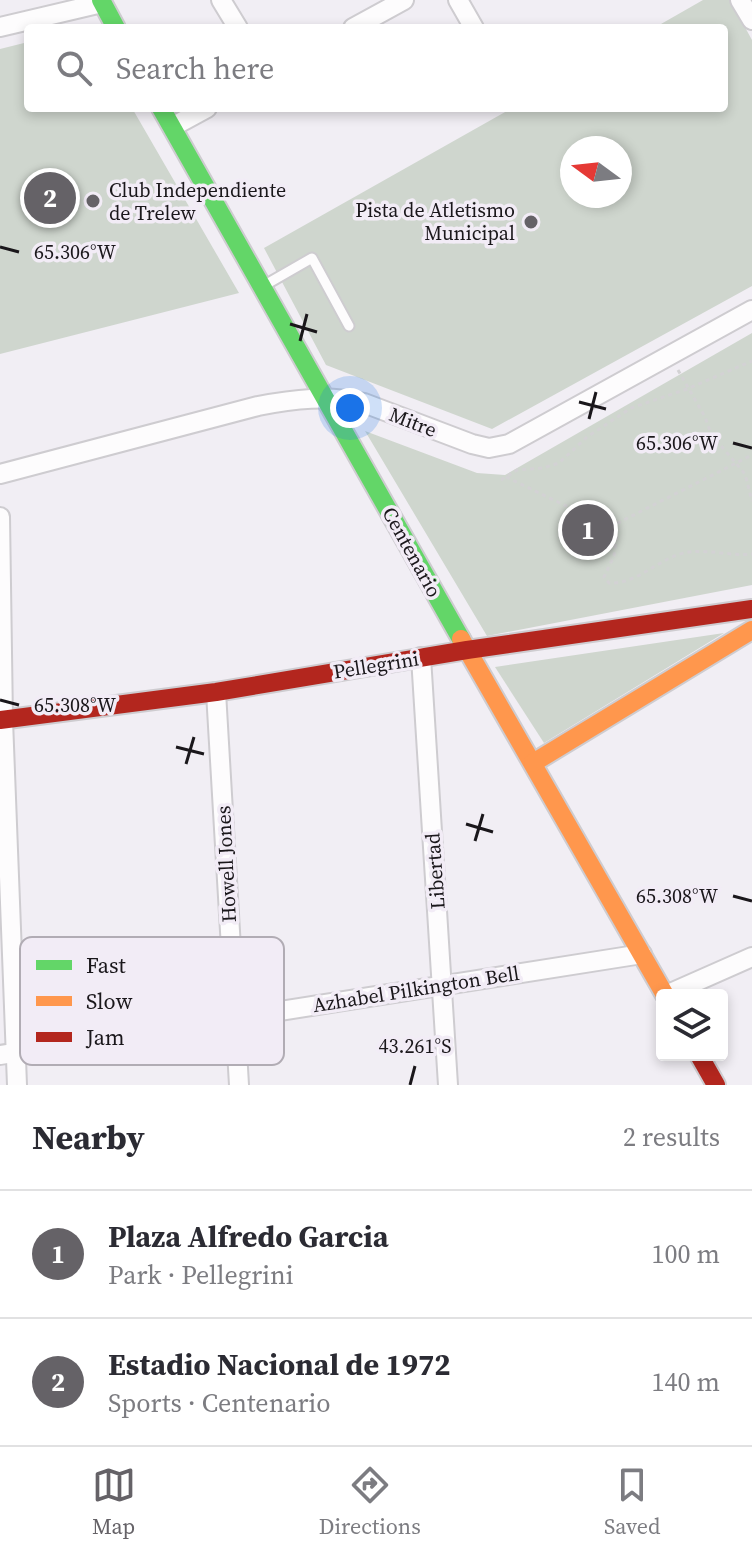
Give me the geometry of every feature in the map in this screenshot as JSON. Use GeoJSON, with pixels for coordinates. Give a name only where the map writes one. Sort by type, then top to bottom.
{"type":"FeatureCollection","features":[{"type":"Feature","properties":{"kind":"street"},"geometry":{"type":"LineString","coordinates":[[221,0],[236,24]]}},
{"type":"Feature","properties":{"kind":"street"},"geometry":{"type":"LineString","coordinates":[[360,24],[404,0]]}},
{"type":"Feature","properties":{"kind":"street"},"geometry":{"type":"LineString","coordinates":[[458,0],[472,24]]}},
{"type":"Feature","properties":{"kind":"street"},"geometry":{"type":"LineString","coordinates":[[740,0],[752,20]]}},
{"type":"Feature","properties":{"kind":"street"},"geometry":{"type":"LineString","coordinates":[[0,27],[102,1],[114,24]]}},
{"type":"Feature","properties":{"kind":"street","name":"Centenario"},"geometry":{"type":"LineString","coordinates":[[163,112],[662,989]]}},
{"type":"Feature","properties":{"kind":"street"},"geometry":{"type":"LineString","coordinates":[[172,127],[200,112]]}},
{"type":"Feature","properties":{"kind":"street","name":"Mitre"},"geometry":{"type":"LineString","coordinates":[[0,474],[294,399],[327,398],[364,403],[472,444],[489,448],[509,444],[752,310]]}},
{"type":"Feature","properties":{"kind":"street"},"geometry":{"type":"LineString","coordinates":[[0,517],[8,1054],[17,1085]]}},
{"type":"Feature","properties":{"kind":"street","name":"Pellegrini"},"geometry":{"type":"LineString","coordinates":[[1,720],[216,692],[421,657],[752,609]]}},
{"type":"Feature","properties":{"kind":"street"},"geometry":{"type":"LineString","coordinates":[[533,763],[752,630]]}},
{"type":"Feature","properties":{"kind":"street","name":"Libertad"},"geometry":{"type":"LineString","coordinates":[[421,657],[448,1085]]}},
{"type":"Feature","properties":{"kind":"street","name":"Howell Jones"},"geometry":{"type":"LineString","coordinates":[[216,692],[230,937]]}},
{"type":"Feature","properties":{"kind":"street","name":"Azhabel Pilkington Bell"},"geometry":{"type":"LineString","coordinates":[[284,1010],[642,954]]}},
{"type":"Feature","properties":{"kind":"street"},"geometry":{"type":"LineString","coordinates":[[680,989],[752,957]]}},
{"type":"Feature","properties":{"kind":"street"},"geometry":{"type":"LineString","coordinates":[[702,1061],[716,1085]]}},
{"type":"Feature","properties":{"kind":"street","name":"Howell Jones"},"geometry":{"type":"LineString","coordinates":[[238,1065],[239,1085]]}},
{"type":"Feature","properties":{"kind":"lane"},"geometry":{"type":"LineString","coordinates":[[262,286],[312,258],[349,326]]}},
{"type":"Feature","properties":{"kind":"path"},"geometry":{"type":"LineString","coordinates":[[671,356],[719,444],[745,474],[752,501]]}},
{"type":"Feature","properties":{"kind":"path"},"geometry":{"type":"LineString","coordinates":[[752,361],[687,389],[653,399],[606,422],[559,463],[517,470],[504,478],[617,533],[614,556],[604,577],[609,583],[620,584],[633,579],[679,554],[701,550],[752,554]]}},
{"type":"Feature","properties":{"kind":"path"},"geometry":{"type":"LineString","coordinates":[[610,527],[752,455]]}},
{"type":"Feature","properties":{"kind":"shaded area","name":"Pista de Atletismo Municipal"},"geometry":{"type":"Polygon","coordinates":[[[703,0],[730,0],[752,40],[752,286],[492,429],[326,365],[264,248],[505,112],[728,112],[728,24],[661,24],[703,0]]]}},
{"type":"Feature","properties":{"kind":"shaded area","name":"Club Independiente de Trelew"},"geometry":{"type":"Polygon","coordinates":[[[24,43],[24,112],[134,112],[239,293],[0,354],[0,49],[24,43]]]}},
{"type":"Feature","properties":{"kind":"shaded area"},"geometry":{"type":"Polygon","coordinates":[[[752,333],[752,585],[487,636],[365,431],[477,473],[505,475],[752,333]]]}},
{"type":"Feature","properties":{"kind":"shaded area"},"geometry":{"type":"Polygon","coordinates":[[[724,633],[544,743],[495,667],[724,633]]]}},
{"type":"Feature","properties":{"kind":"traffic: fast"},"geometry":{"type":"LineString","coordinates":[[101,0],[114,24]]}},
{"type":"Feature","properties":{"kind":"traffic: fast"},"geometry":{"type":"LineString","coordinates":[[163,112],[461,639]]}},
{"type":"Feature","properties":{"kind":"traffic: slow"},"geometry":{"type":"LineString","coordinates":[[533,763],[752,630]]}},
{"type":"Feature","properties":{"kind":"traffic: slow"},"geometry":{"type":"LineString","coordinates":[[461,639],[662,989]]}},
{"type":"Feature","properties":{"kind":"traffic: jam"},"geometry":{"type":"LineString","coordinates":[[0,720],[216,692],[467,650],[752,609]]}},
{"type":"Feature","properties":{"kind":"traffic: jam"},"geometry":{"type":"LineString","coordinates":[[702,1061],[716,1085]]}},
{"type":"Feature","properties":{"kind":"place","name":"Estadio Nacional de 1972"},"geometry":{"type":"Point","coordinates":[50,198]}},
{"type":"Feature","properties":{"kind":"place","name":"Club Independiente de Trelew"},"geometry":{"type":"Point","coordinates":[93,201]}},
{"type":"Feature","properties":{"kind":"place","name":"Pista de Atletismo Municipal"},"geometry":{"type":"Point","coordinates":[531,222]}},
{"type":"Feature","properties":{"kind":"place","name":"Plaza Alfredo Garcia"},"geometry":{"type":"Point","coordinates":[588,530]}}]}
